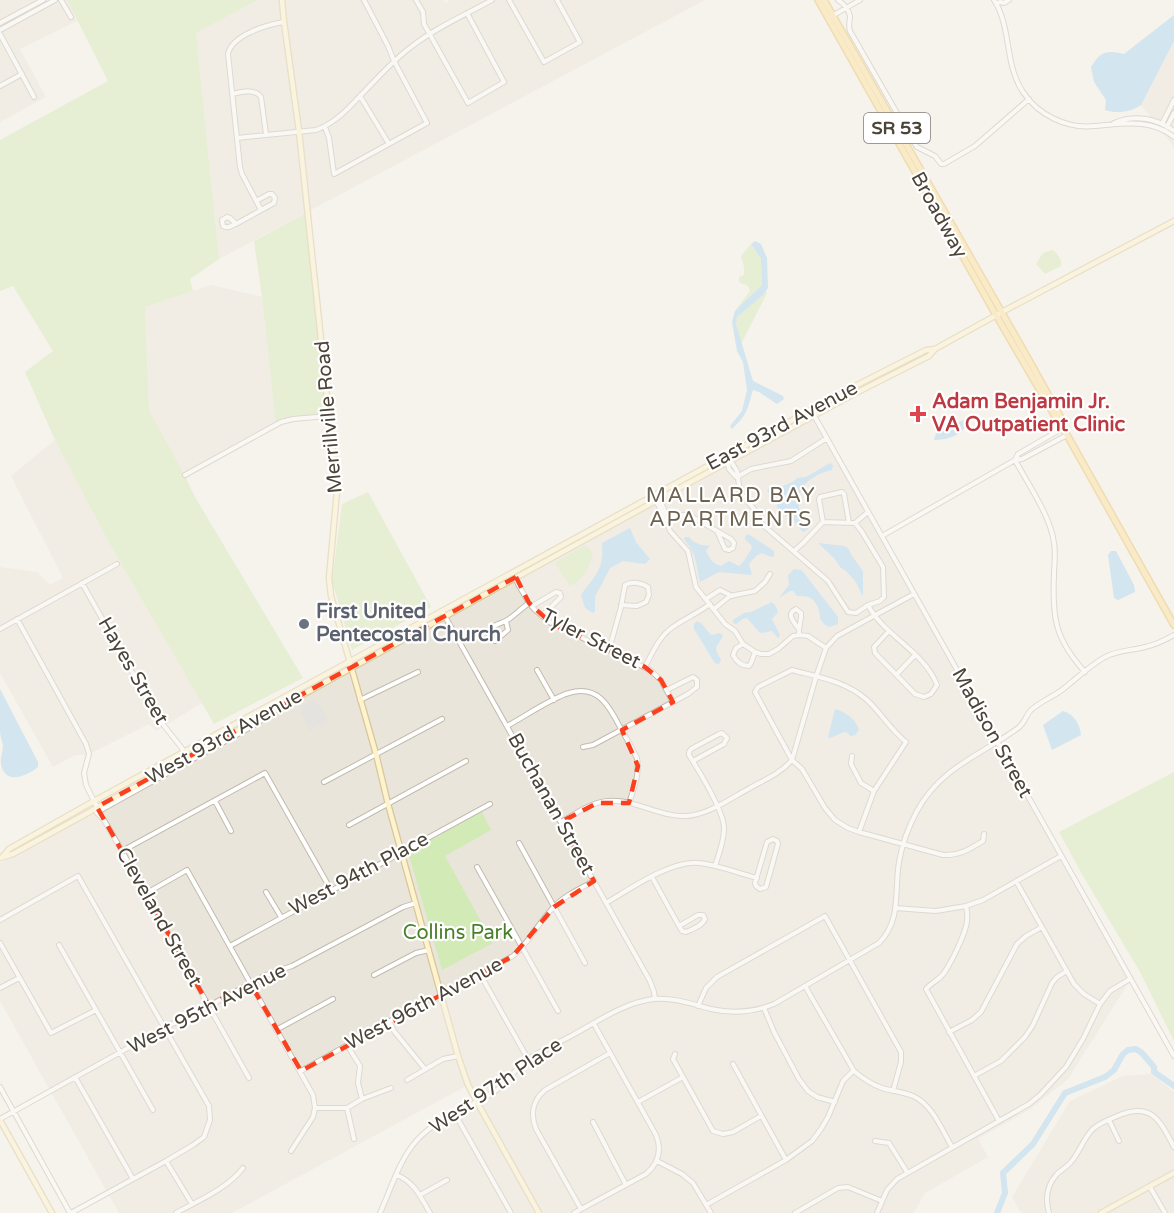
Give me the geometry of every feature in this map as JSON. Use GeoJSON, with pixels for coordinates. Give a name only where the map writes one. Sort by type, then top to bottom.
{"type":"FeatureCollection","features":[{"type":"Feature","properties":{"kind":"main road","name":"Broadway"},"geometry":{"type":"LineString","coordinates":[[818,0],[831,16]]}},
{"type":"Feature","properties":{"kind":"main road","name":"Broadway"},"geometry":{"type":"LineString","coordinates":[[825,0],[831,16],[999,314],[1055,407],[1064,428],[1174,626]]}},
{"type":"Feature","properties":{"kind":"street"},"geometry":{"type":"LineString","coordinates":[[0,23],[43,0]]}},
{"type":"Feature","properties":{"kind":"street"},"geometry":{"type":"LineString","coordinates":[[34,97],[0,32],[55,0]]}},
{"type":"Feature","properties":{"kind":"street"},"geometry":{"type":"LineString","coordinates":[[61,0],[71,17]]}},
{"type":"Feature","properties":{"kind":"street","name":"Merrillville Road"},"geometry":{"type":"LineString","coordinates":[[282,0],[299,132],[337,491],[329,587],[458,1056],[468,1085],[539,1213]]}},
{"type":"Feature","properties":{"kind":"street"},"geometry":{"type":"LineString","coordinates":[[325,127],[329,138],[334,174],[427,123],[364,0]]}},
{"type":"Feature","properties":{"kind":"street"},"geometry":{"type":"LineString","coordinates":[[416,0],[423,12],[424,24],[429,34],[468,103],[504,81],[467,13]]}},
{"type":"Feature","properties":{"kind":"street"},"geometry":{"type":"LineString","coordinates":[[478,0],[481,6]]}},
{"type":"Feature","properties":{"kind":"street"},"geometry":{"type":"LineString","coordinates":[[237,138],[316,130],[325,127],[342,114],[409,48],[429,34],[492,0]]}},
{"type":"Feature","properties":{"kind":"street"},"geometry":{"type":"LineString","coordinates":[[509,0],[544,62],[580,42],[557,0]]}},
{"type":"Feature","properties":{"kind":"street"},"geometry":{"type":"LineString","coordinates":[[838,0],[846,8],[850,17],[850,31],[913,141],[917,147],[935,156],[941,164],[975,146],[1029,99]]}},
{"type":"Feature","properties":{"kind":"street"},"geometry":{"type":"LineString","coordinates":[[831,16],[860,0]]}},
{"type":"Feature","properties":{"kind":"street"},"geometry":{"type":"LineString","coordinates":[[998,1],[1004,3],[1009,0]]}},
{"type":"Feature","properties":{"kind":"street"},"geometry":{"type":"LineString","coordinates":[[998,1],[1013,71],[1018,83],[1029,99],[1048,116],[1066,123],[1094,126],[1144,124],[1174,131]]}},
{"type":"Feature","properties":{"kind":"street"},"geometry":{"type":"LineString","coordinates":[[261,210],[242,174],[228,54],[233,43],[261,27],[284,22]]}},
{"type":"Feature","properties":{"kind":"street"},"geometry":{"type":"LineString","coordinates":[[0,86],[22,74]]}},
{"type":"Feature","properties":{"kind":"street"},"geometry":{"type":"LineString","coordinates":[[232,94],[253,91],[259,94],[266,134]]}},
{"type":"Feature","properties":{"kind":"street"},"geometry":{"type":"LineString","coordinates":[[360,96],[388,144]]}},
{"type":"Feature","properties":{"kind":"street"},"geometry":{"type":"LineString","coordinates":[[1164,127],[1174,100]]}},
{"type":"Feature","properties":{"kind":"street"},"geometry":{"type":"LineString","coordinates":[[1164,127],[1174,112]]}},
{"type":"Feature","properties":{"kind":"street"},"geometry":{"type":"LineString","coordinates":[[1164,127],[1174,137]]}},
{"type":"Feature","properties":{"kind":"street"},"geometry":{"type":"LineString","coordinates":[[236,224],[275,201],[274,196],[269,194],[256,201]]}},
{"type":"Feature","properties":{"kind":"street","name":"East 93rd Avenue"},"geometry":{"type":"LineString","coordinates":[[443,613],[656,498],[928,356],[935,349],[1174,221]]}},
{"type":"Feature","properties":{"kind":"street","name":"East 93rd Avenue"},"geometry":{"type":"LineString","coordinates":[[656,498],[726,456],[811,410],[926,350],[935,349]]}},
{"type":"Feature","properties":{"kind":"street","name":"Madison Street"},"geometry":{"type":"LineString","coordinates":[[811,410],[1174,1056]]}},
{"type":"Feature","properties":{"kind":"street"},"geometry":{"type":"LineString","coordinates":[[185,474],[281,422],[328,416]]}},
{"type":"Feature","properties":{"kind":"street"},"geometry":{"type":"LineString","coordinates":[[1015,460],[1018,454],[1064,428]]}},
{"type":"Feature","properties":{"kind":"street"},"geometry":{"type":"LineString","coordinates":[[882,536],[1015,460],[1022,459],[1068,435]]}},
{"type":"Feature","properties":{"kind":"street"},"geometry":{"type":"LineString","coordinates":[[737,477],[751,469],[791,461],[827,438]]}},
{"type":"Feature","properties":{"kind":"street"},"geometry":{"type":"LineString","coordinates":[[726,456],[729,469],[737,477],[740,492],[754,509],[762,524],[828,581],[848,612],[856,613],[884,597],[884,567],[855,523]]}},
{"type":"Feature","properties":{"kind":"street"},"geometry":{"type":"LineString","coordinates":[[1015,460],[1046,516],[1052,532],[1054,544],[1053,609],[1058,633],[1072,658],[1085,672]]}},
{"type":"Feature","properties":{"kind":"street"},"geometry":{"type":"LineString","coordinates":[[823,522],[820,497],[842,492],[849,523]]}},
{"type":"Feature","properties":{"kind":"street"},"geometry":{"type":"LineString","coordinates":[[656,498],[670,531],[688,551],[696,586],[742,642],[755,652],[769,654],[799,634],[808,636],[826,648]]}},
{"type":"Feature","properties":{"kind":"street"},"geometry":{"type":"LineString","coordinates":[[794,550],[823,522],[855,523],[868,512]]}},
{"type":"Feature","properties":{"kind":"street"},"geometry":{"type":"LineString","coordinates":[[665,517],[689,515],[733,540],[735,544],[733,548],[726,549],[717,531]]}},
{"type":"Feature","properties":{"kind":"street"},"geometry":{"type":"LineString","coordinates":[[0,629],[117,564]]}},
{"type":"Feature","properties":{"kind":"street","name":"Tyler Street"},"geometry":{"type":"LineString","coordinates":[[515,574],[530,605],[542,616],[656,674],[673,702]]}},
{"type":"Feature","properties":{"kind":"street"},"geometry":{"type":"LineString","coordinates":[[714,609],[732,596],[755,591],[770,574]]}},
{"type":"Feature","properties":{"kind":"street","name":"Hayes Street"},"geometry":{"type":"LineString","coordinates":[[82,583],[158,718],[186,754]]}},
{"type":"Feature","properties":{"kind":"street"},"geometry":{"type":"LineString","coordinates":[[609,650],[625,585],[638,583],[648,587],[649,595],[646,602],[637,606],[621,605]]}},
{"type":"Feature","properties":{"kind":"street"},"geometry":{"type":"LineString","coordinates":[[706,599],[720,590],[732,596]]}},
{"type":"Feature","properties":{"kind":"street"},"geometry":{"type":"LineString","coordinates":[[506,621],[508,630],[495,640],[488,633],[499,623],[556,592],[560,593],[561,597],[542,616]]}},
{"type":"Feature","properties":{"kind":"street"},"geometry":{"type":"LineString","coordinates":[[561,822],[597,803],[611,801],[629,803],[676,816],[695,815],[717,806],[782,770],[792,760],[826,648],[837,636],[914,594]]}},
{"type":"Feature","properties":{"kind":"street"},"geometry":{"type":"LineString","coordinates":[[645,667],[656,645],[669,630],[710,604]]}},
{"type":"Feature","properties":{"kind":"street"},"geometry":{"type":"LineString","coordinates":[[868,605],[874,617],[904,643],[934,677],[937,685],[932,694],[924,697],[915,694],[875,653],[874,647],[889,631]]}},
{"type":"Feature","properties":{"kind":"street","name":"West 93rd Avenue"},"geometry":{"type":"LineString","coordinates":[[1,857],[13,854],[186,754],[443,613]]}},
{"type":"Feature","properties":{"kind":"street","name":"Buchanan Street"},"geometry":{"type":"LineString","coordinates":[[443,613],[650,981],[655,999]]}},
{"type":"Feature","properties":{"kind":"street","name":"Cleveland Street"},"geometry":{"type":"LineString","coordinates":[[17,620],[86,744],[89,754],[84,779],[97,806],[97,813],[104,820],[122,851],[249,1078]]}},
{"type":"Feature","properties":{"kind":"street"},"geometry":{"type":"LineString","coordinates":[[798,627],[799,634]]}},
{"type":"Feature","properties":{"kind":"street","name":"West 97th Place"},"geometry":{"type":"LineString","coordinates":[[380,1213],[406,1153],[419,1138],[431,1128],[498,1089],[528,1059],[628,1005],[655,999],[679,1000],[729,1012],[764,1008],[879,944],[887,935],[893,922],[898,868],[903,844],[918,809],[941,780],[963,762],[1021,726],[1029,711],[1085,672],[1094,663],[1122,651],[1144,648],[1174,635]]}},
{"type":"Feature","properties":{"kind":"street"},"geometry":{"type":"LineString","coordinates":[[742,642],[733,655],[738,663],[748,666],[755,652]]}},
{"type":"Feature","properties":{"kind":"street"},"geometry":{"type":"LineString","coordinates":[[897,674],[915,655]]}},
{"type":"Feature","properties":{"kind":"street"},"geometry":{"type":"LineString","coordinates":[[537,670],[554,700]]}},
{"type":"Feature","properties":{"kind":"street"},"geometry":{"type":"LineString","coordinates":[[859,832],[874,790],[906,742],[897,735],[865,698],[850,687],[836,681],[792,670],[758,687],[755,692],[792,760],[802,769],[835,820],[859,832],[943,855],[963,853],[983,841],[984,834]]}},
{"type":"Feature","properties":{"kind":"street"},"geometry":{"type":"LineString","coordinates":[[360,700],[418,672]]}},
{"type":"Feature","properties":{"kind":"street"},"geometry":{"type":"LineString","coordinates":[[583,747],[593,745],[695,690],[697,680],[693,677],[667,690]]}},
{"type":"Feature","properties":{"kind":"street"},"geometry":{"type":"LineString","coordinates":[[507,726],[571,692],[584,692],[600,697],[608,705],[637,758],[638,775],[629,803]]}},
{"type":"Feature","properties":{"kind":"street"},"geometry":{"type":"LineString","coordinates":[[97,806],[258,723],[260,721],[257,715]]}},
{"type":"Feature","properties":{"kind":"street"},"geometry":{"type":"LineString","coordinates":[[324,782],[442,719]]}},
{"type":"Feature","properties":{"kind":"street"},"geometry":{"type":"LineString","coordinates":[[693,761],[724,744],[727,738],[718,734],[689,752],[689,755],[723,817],[725,831],[715,866]]}},
{"type":"Feature","properties":{"kind":"street"},"geometry":{"type":"LineString","coordinates":[[852,756],[851,764],[861,783],[874,790]]}},
{"type":"Feature","properties":{"kind":"street"},"geometry":{"type":"LineString","coordinates":[[349,825],[466,761]]}},
{"type":"Feature","properties":{"kind":"street"},"geometry":{"type":"LineString","coordinates":[[122,851],[266,772],[331,890]]}},
{"type":"Feature","properties":{"kind":"street"},"geometry":{"type":"LineString","coordinates":[[215,801],[231,831]]}},
{"type":"Feature","properties":{"kind":"street","name":"West 94th Place"},"geometry":{"type":"LineString","coordinates":[[230,946],[490,804]]}},
{"type":"Feature","properties":{"kind":"street"},"geometry":{"type":"LineString","coordinates":[[775,840],[778,844],[766,887],[760,889],[757,887],[755,883],[757,878],[767,842],[775,840]]}},
{"type":"Feature","properties":{"kind":"street"},"geometry":{"type":"LineString","coordinates":[[519,843],[585,963]]}},
{"type":"Feature","properties":{"kind":"street"},"geometry":{"type":"LineString","coordinates":[[895,908],[936,911],[966,906],[983,900],[1062,856]]}},
{"type":"Feature","properties":{"kind":"street"},"geometry":{"type":"LineString","coordinates":[[606,903],[652,877],[683,863],[715,866],[757,878]]}},
{"type":"Feature","properties":{"kind":"street"},"geometry":{"type":"LineString","coordinates":[[477,867],[558,1011]]}},
{"type":"Feature","properties":{"kind":"street"},"geometry":{"type":"LineString","coordinates":[[145,894],[188,870],[314,1095],[313,1118],[291,1151]]}},
{"type":"Feature","properties":{"kind":"street"},"geometry":{"type":"LineString","coordinates":[[0,920],[78,876],[208,1106],[210,1120],[204,1137],[193,1145],[71,1213],[0,1087]]}},
{"type":"Feature","properties":{"kind":"street"},"geometry":{"type":"LineString","coordinates":[[652,877],[679,926],[682,931],[686,932],[702,924],[705,919],[703,915],[698,915],[679,926]]}},
{"type":"Feature","properties":{"kind":"street","name":"West 96th Avenue"},"geometry":{"type":"LineString","coordinates":[[301,1071],[389,1021],[441,997],[513,956],[522,949],[554,907],[566,896],[594,881]]}},
{"type":"Feature","properties":{"kind":"street"},"geometry":{"type":"LineString","coordinates":[[1016,881],[1074,984],[1084,994],[1100,1004]]}},
{"type":"Feature","properties":{"kind":"street"},"geometry":{"type":"LineString","coordinates":[[266,892],[280,917]]}},
{"type":"Feature","properties":{"kind":"street","name":"West 95th Avenue"},"geometry":{"type":"LineString","coordinates":[[0,1120],[164,1028],[250,983],[292,966],[403,907],[416,903]]}},
{"type":"Feature","properties":{"kind":"street"},"geometry":{"type":"LineString","coordinates":[[966,906],[968,920],[949,965],[942,976],[926,990],[999,1121]]}},
{"type":"Feature","properties":{"kind":"street"},"geometry":{"type":"LineString","coordinates":[[698,1006],[706,988],[717,977],[825,916],[901,1052],[901,1062],[893,1091]]}},
{"type":"Feature","properties":{"kind":"street"},"geometry":{"type":"LineString","coordinates":[[949,1032],[972,1020],[981,1012],[1017,944],[1042,927]]}},
{"type":"Feature","properties":{"kind":"street"},"geometry":{"type":"LineString","coordinates":[[0,943],[51,1033],[96,1010]]}},
{"type":"Feature","properties":{"kind":"street"},"geometry":{"type":"LineString","coordinates":[[59,945],[153,1110]]}},
{"type":"Feature","properties":{"kind":"street"},"geometry":{"type":"LineString","coordinates":[[374,975],[416,953],[429,950]]}},
{"type":"Feature","properties":{"kind":"street"},"geometry":{"type":"LineString","coordinates":[[974,1076],[1002,1061],[1025,1037],[1052,983],[1066,971]]}},
{"type":"Feature","properties":{"kind":"street"},"geometry":{"type":"LineString","coordinates":[[480,974],[528,1059]]}},
{"type":"Feature","properties":{"kind":"street"},"geometry":{"type":"LineString","coordinates":[[0,988],[19,978]]}},
{"type":"Feature","properties":{"kind":"street"},"geometry":{"type":"LineString","coordinates":[[877,1213],[891,1184],[897,1179],[1029,1104],[1040,1095],[1066,1067],[1100,1004],[1110,991],[1131,979]]}},
{"type":"Feature","properties":{"kind":"street"},"geometry":{"type":"LineString","coordinates":[[805,986],[854,1071],[872,1083],[912,1095],[920,1100],[930,1109],[952,1147]]}},
{"type":"Feature","properties":{"kind":"street"},"geometry":{"type":"LineString","coordinates":[[276,1030],[333,999]]}},
{"type":"Feature","properties":{"kind":"street"},"geometry":{"type":"LineString","coordinates":[[764,1008],[774,1032],[799,1079],[808,1091],[817,1097],[835,1102]]}},
{"type":"Feature","properties":{"kind":"street"},"geometry":{"type":"LineString","coordinates":[[389,1021],[394,1031],[425,1069]]}},
{"type":"Feature","properties":{"kind":"street"},"geometry":{"type":"LineString","coordinates":[[574,1213],[652,1169],[657,1161],[659,1150],[658,1142],[638,1102],[594,1024]]}},
{"type":"Feature","properties":{"kind":"street"},"geometry":{"type":"LineString","coordinates":[[347,1045],[360,1066],[358,1083],[362,1099]]}},
{"type":"Feature","properties":{"kind":"street"},"geometry":{"type":"LineString","coordinates":[[581,1209],[536,1129],[532,1115],[537,1099],[545,1090],[610,1053]]}},
{"type":"Feature","properties":{"kind":"street"},"geometry":{"type":"LineString","coordinates":[[675,1054],[673,1059],[713,1131],[723,1134],[733,1132],[761,1116]]}},
{"type":"Feature","properties":{"kind":"street"},"geometry":{"type":"LineString","coordinates":[[407,1080],[443,1059],[458,1056]]}},
{"type":"Feature","properties":{"kind":"street"},"geometry":{"type":"LineString","coordinates":[[734,1064],[786,1160]]}},
{"type":"Feature","properties":{"kind":"street"},"geometry":{"type":"LineString","coordinates":[[706,1205],[786,1160],[812,1141],[835,1102],[843,1081],[854,1071]]}},
{"type":"Feature","properties":{"kind":"street"},"geometry":{"type":"LineString","coordinates":[[75,1077],[133,1179]]}},
{"type":"Feature","properties":{"kind":"street"},"geometry":{"type":"LineString","coordinates":[[638,1102],[683,1077]]}},
{"type":"Feature","properties":{"kind":"street"},"geometry":{"type":"LineString","coordinates":[[315,1108],[347,1108],[362,1099],[391,1088]]}},
{"type":"Feature","properties":{"kind":"street"},"geometry":{"type":"LineString","coordinates":[[347,1108],[354,1139]]}},
{"type":"Feature","properties":{"kind":"street"},"geometry":{"type":"LineString","coordinates":[[1049,1213],[1047,1191],[1051,1183],[1057,1174],[1071,1162],[1090,1132],[1098,1125],[1126,1112],[1147,1113],[1161,1123],[1174,1147]]}},
{"type":"Feature","properties":{"kind":"street"},"geometry":{"type":"LineString","coordinates":[[455,1114],[511,1213]]}},
{"type":"Feature","properties":{"kind":"street"},"geometry":{"type":"LineString","coordinates":[[0,1120],[52,1213]]}},
{"type":"Feature","properties":{"kind":"street"},"geometry":{"type":"LineString","coordinates":[[1109,1120],[1119,1141]]}},
{"type":"Feature","properties":{"kind":"street"},"geometry":{"type":"LineString","coordinates":[[593,1122],[626,1185]]}},
{"type":"Feature","properties":{"kind":"street"},"geometry":{"type":"LineString","coordinates":[[874,1141],[889,1143],[907,1172]]}},
{"type":"Feature","properties":{"kind":"street"},"geometry":{"type":"LineString","coordinates":[[166,1161],[192,1204]]}},
{"type":"Feature","properties":{"kind":"street"},"geometry":{"type":"LineString","coordinates":[[657,1161],[682,1174],[693,1183],[711,1213]]}},
{"type":"Feature","properties":{"kind":"street"},"geometry":{"type":"LineString","coordinates":[[176,1213],[227,1184],[243,1168]]}},
{"type":"Feature","properties":{"kind":"street"},"geometry":{"type":"LineString","coordinates":[[1101,1213],[1174,1173]]}},
{"type":"Feature","properties":{"kind":"street"},"geometry":{"type":"LineString","coordinates":[[397,1174],[408,1180],[430,1213]]}},
{"type":"Feature","properties":{"kind":"street"},"geometry":{"type":"LineString","coordinates":[[420,1195],[447,1180]]}},
{"type":"Feature","properties":{"kind":"street"},"geometry":{"type":"LineString","coordinates":[[1150,1186],[1165,1213]]}},
{"type":"Feature","properties":{"kind":"street"},"geometry":{"type":"LineString","coordinates":[[795,1213],[838,1188],[848,1187],[882,1201]]}},
{"type":"Feature","properties":{"kind":"highlighted area"},"geometry":{"type":"Polygon","coordinates":[[[516,577],[529,603],[551,623],[645,667],[661,680],[673,702],[622,730],[638,766],[629,803],[597,803],[561,822],[594,881],[554,907],[513,956],[301,1071],[250,983],[209,1006],[97,807],[516,577]]]}},
{"type":"Feature","properties":{"kind":"shaded area"},"geometry":{"type":"Polygon","coordinates":[[[0,0],[67,0],[77,21],[20,49],[46,97],[0,122],[0,0]]]}},
{"type":"Feature","properties":{"kind":"shaded area"},"geometry":{"type":"Polygon","coordinates":[[[258,0],[444,0],[446,3],[450,0],[705,0],[219,259],[196,33],[258,0]]]}},
{"type":"Feature","properties":{"kind":"shaded area"},"geometry":{"type":"Polygon","coordinates":[[[1174,41],[1174,147],[1141,105],[1174,41]]]}},
{"type":"Feature","properties":{"kind":"shaded area"},"geometry":{"type":"Polygon","coordinates":[[[211,285],[262,297],[276,425],[183,472],[149,410],[145,307],[211,285]]]}},
{"type":"Feature","properties":{"kind":"shaded area"},"geometry":{"type":"Polygon","coordinates":[[[815,415],[1131,979],[1068,1079],[1032,1108],[978,1139],[988,1157],[925,1193],[912,1213],[382,1213],[401,1169],[423,1137],[472,1108],[468,1085],[232,1213],[119,1213],[0,1001],[0,863],[815,415]]]}},
{"type":"Feature","properties":{"kind":"shaded area"},"geometry":{"type":"Polygon","coordinates":[[[55,440],[108,541],[202,703],[156,731],[149,724],[89,754],[75,755],[53,767],[0,673],[0,567],[37,572],[50,585],[63,578],[11,476],[55,440]]]}},
{"type":"Feature","properties":{"kind":"shaded area"},"geometry":{"type":"Polygon","coordinates":[[[313,699],[316,703],[318,702],[328,721],[310,731],[301,713],[302,706],[313,699]]]}},
{"type":"Feature","properties":{"kind":"shaded area"},"geometry":{"type":"Polygon","coordinates":[[[1151,1074],[1174,1092],[1174,1213],[1021,1213],[1012,1197],[1070,1101],[1123,1076],[1151,1074]]]}},
{"type":"Feature","properties":{"kind":"green space"},"geometry":{"type":"Polygon","coordinates":[[[67,0],[258,0],[196,33],[219,259],[190,279],[193,291],[145,307],[149,410],[195,497],[303,678],[214,724],[108,541],[55,440],[25,372],[53,351],[13,286],[0,291],[0,140],[108,81],[67,0]]]}},
{"type":"Feature","properties":{"kind":"green space"},"geometry":{"type":"Polygon","coordinates":[[[308,212],[328,416],[293,419],[276,425],[254,241],[308,212]]]}},
{"type":"Feature","properties":{"kind":"green space"},"geometry":{"type":"Polygon","coordinates":[[[751,244],[761,259],[762,285],[735,311],[750,291],[748,286],[739,282],[739,277],[744,275],[741,256],[751,244]]]}},
{"type":"Feature","properties":{"kind":"green space"},"geometry":{"type":"Polygon","coordinates":[[[1052,250],[1059,257],[1061,266],[1045,274],[1036,264],[1043,253],[1052,250]]]}},
{"type":"Feature","properties":{"kind":"green space"},"geometry":{"type":"Polygon","coordinates":[[[765,291],[767,293],[741,344],[736,324],[737,317],[765,291]]]}},
{"type":"Feature","properties":{"kind":"green space"},"geometry":{"type":"Polygon","coordinates":[[[368,492],[431,607],[352,650],[332,581],[342,504],[368,492]]]}},
{"type":"Feature","properties":{"kind":"green space"},"geometry":{"type":"Polygon","coordinates":[[[583,546],[588,547],[593,554],[592,559],[582,577],[570,586],[555,563],[583,546]]]}},
{"type":"Feature","properties":{"kind":"green space"},"geometry":{"type":"Polygon","coordinates":[[[1174,772],[1174,1041],[1140,972],[1059,832],[1174,772]]]}},
{"type":"Feature","properties":{"kind":"green space","name":"Collins Park"},"geometry":{"type":"Polygon","coordinates":[[[482,812],[491,830],[445,856],[493,943],[442,970],[408,852],[482,812]]]}},
{"type":"Feature","properties":{"kind":"water"},"geometry":{"type":"Polygon","coordinates":[[[1174,15],[1174,41],[1141,105],[1124,112],[1105,110],[1106,100],[1094,82],[1091,67],[1104,53],[1124,54],[1174,15]]]}},
{"type":"Feature","properties":{"kind":"water"},"geometry":{"type":"Polygon","coordinates":[[[755,241],[761,244],[767,258],[768,288],[737,317],[736,324],[753,381],[783,396],[784,399],[777,404],[753,390],[746,411],[732,429],[730,426],[742,411],[747,390],[743,362],[737,351],[732,322],[735,311],[762,285],[761,259],[751,244],[755,241]]]}},
{"type":"Feature","properties":{"kind":"water"},"geometry":{"type":"Polygon","coordinates":[[[964,420],[970,422],[959,434],[946,439],[934,440],[937,430],[964,420]]]}},
{"type":"Feature","properties":{"kind":"water"},"geometry":{"type":"Polygon","coordinates":[[[830,463],[833,465],[832,470],[810,480],[801,491],[800,513],[808,529],[804,532],[794,521],[779,511],[774,498],[767,491],[769,488],[780,487],[797,478],[806,477],[830,463]]]}},
{"type":"Feature","properties":{"kind":"water"},"geometry":{"type":"Polygon","coordinates":[[[630,528],[636,542],[650,559],[645,564],[623,561],[610,568],[595,597],[593,613],[585,608],[581,595],[600,566],[602,543],[630,528]]]}},
{"type":"Feature","properties":{"kind":"water"},"geometry":{"type":"Polygon","coordinates":[[[748,534],[774,551],[774,556],[762,553],[756,556],[749,564],[752,575],[719,572],[700,582],[695,559],[685,537],[689,537],[698,544],[710,545],[706,551],[716,564],[721,566],[729,561],[739,566],[752,548],[745,539],[748,534]]]}},
{"type":"Feature","properties":{"kind":"water"},"geometry":{"type":"Polygon","coordinates":[[[818,543],[848,548],[863,571],[863,596],[856,582],[818,543]]]}},
{"type":"Feature","properties":{"kind":"water"},"geometry":{"type":"Polygon","coordinates":[[[1111,551],[1116,551],[1134,585],[1135,592],[1118,600],[1114,598],[1108,555],[1111,551]]]}},
{"type":"Feature","properties":{"kind":"water"},"geometry":{"type":"Polygon","coordinates":[[[794,569],[804,573],[838,617],[838,624],[829,627],[825,625],[811,598],[797,596],[790,591],[779,598],[789,585],[788,575],[794,569]]]}},
{"type":"Feature","properties":{"kind":"water"},"geometry":{"type":"Polygon","coordinates":[[[772,602],[778,612],[772,619],[780,635],[778,638],[772,631],[759,632],[747,618],[736,624],[733,623],[733,620],[744,613],[772,602]]]}},
{"type":"Feature","properties":{"kind":"water"},"geometry":{"type":"Polygon","coordinates":[[[697,621],[711,635],[720,633],[723,635],[716,647],[720,663],[715,663],[694,629],[697,621]]]}},
{"type":"Feature","properties":{"kind":"water"},"geometry":{"type":"Polygon","coordinates":[[[0,689],[38,762],[38,767],[23,776],[7,775],[1,764],[3,745],[0,733],[0,689]]]}},
{"type":"Feature","properties":{"kind":"water"},"geometry":{"type":"Polygon","coordinates":[[[835,709],[853,719],[859,730],[855,735],[850,736],[844,732],[828,737],[835,709]]]}},
{"type":"Feature","properties":{"kind":"water"},"geometry":{"type":"Polygon","coordinates":[[[1063,711],[1076,720],[1081,735],[1052,750],[1043,725],[1063,711]]]}},
{"type":"Feature","properties":{"kind":"waterway"},"geometry":{"type":"LineString","coordinates":[[997,1213],[1005,1193],[1003,1173],[1033,1144],[1065,1093],[1105,1077],[1114,1070],[1123,1054],[1128,1050],[1136,1049],[1154,1067],[1154,1072],[1174,1086]]}},
{"type":"Feature","properties":{"kind":"place","name":"Adam Benjamin Jr. VA Outpatient Clinic"},"geometry":{"type":"Point","coordinates":[918,414]}},
{"type":"Feature","properties":{"kind":"place","name":"First United Pentecostal Church"},"geometry":{"type":"Point","coordinates":[304,624]}},
{"type":"Feature","properties":{"kind":"district","name":"MALLARD BAY APARTMENTS"},"geometry":{"type":"Point","coordinates":[731,507]}}]}
